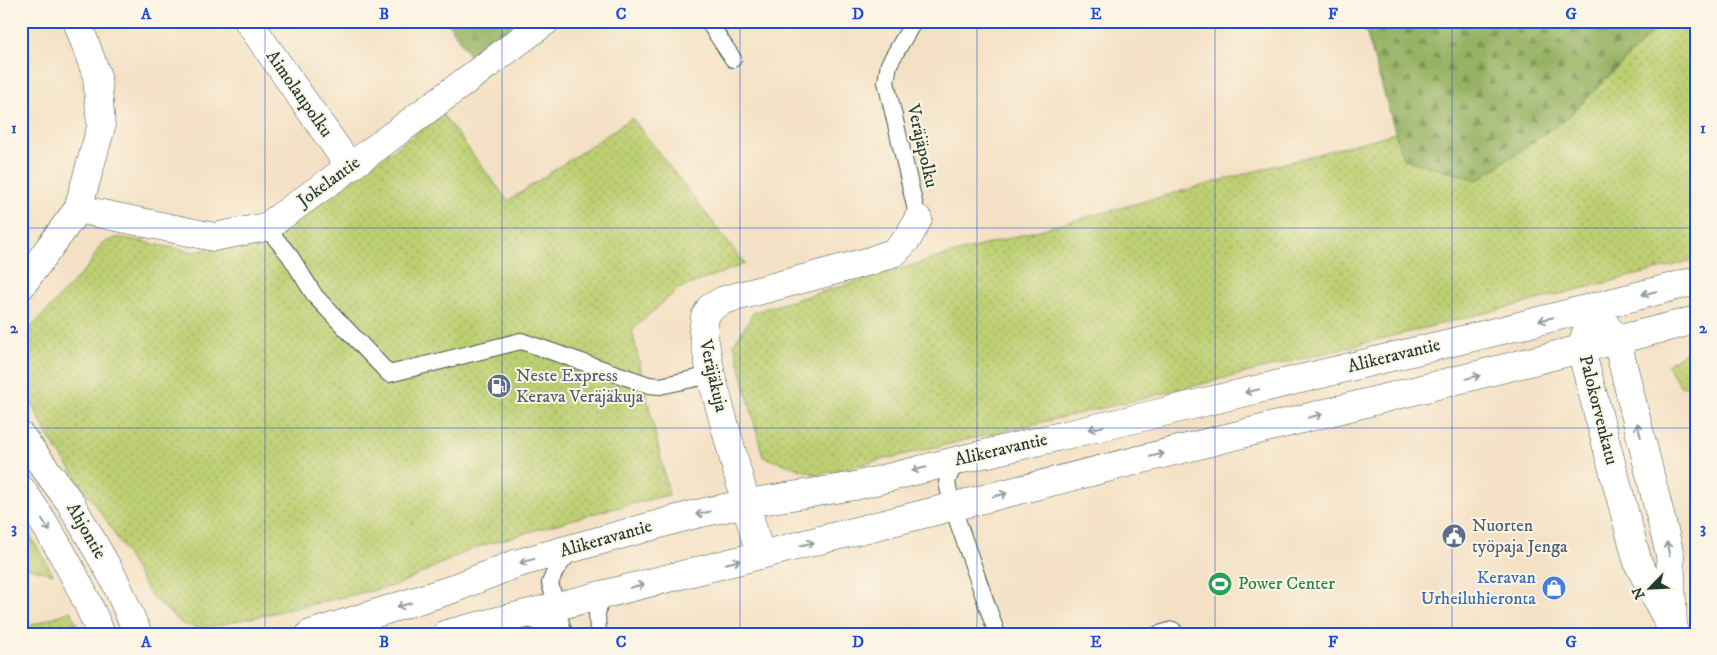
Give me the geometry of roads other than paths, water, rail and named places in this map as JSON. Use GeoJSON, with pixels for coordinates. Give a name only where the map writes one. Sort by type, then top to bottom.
{"type":"FeatureCollection","features":[{"type":"Feature","properties":{"kind":"main road"},"geometry":{"type":"LineString","coordinates":[[21,286],[78,209],[101,127],[96,76],[77,21]]}},
{"type":"Feature","properties":{"kind":"main road","name":"Aimolanpolku"},"geometry":{"type":"LineString","coordinates":[[248,21],[350,167]]}},
{"type":"Feature","properties":{"kind":"main road","name":"Jokelantie"},"geometry":{"type":"LineString","coordinates":[[78,209],[214,237],[266,227],[546,21]]}},
{"type":"Feature","properties":{"kind":"main road","name":"Veräjäkuja"},"geometry":{"type":"LineString","coordinates":[[760,555],[711,375],[703,330],[705,317],[710,308],[724,300],[870,261],[895,252],[908,238],[918,219]]}},
{"type":"Feature","properties":{"kind":"main road","name":"Alikeravantie"},"geometry":{"type":"LineString","coordinates":[[310,634],[450,590],[515,564],[692,515],[747,503],[855,486],[1696,281]]}},
{"type":"Feature","properties":{"kind":"main road","name":"Palokorvenkatu"},"geometry":{"type":"LineString","coordinates":[[1594,307],[1617,341],[1670,555],[1678,632]]}},
{"type":"Feature","properties":{"kind":"main road","name":"Palokorvenkatu"},"geometry":{"type":"LineString","coordinates":[[1594,307],[1581,350],[1638,563],[1678,632]]}},
{"type":"Feature","properties":{"kind":"main road"},"geometry":{"type":"LineString","coordinates":[[446,634],[1696,320]]}},
{"type":"Feature","properties":{"kind":"main road","name":"Ahjontie"},"geometry":{"type":"LineString","coordinates":[[21,436],[70,502],[98,549],[119,589],[138,634]]}},
{"type":"Feature","properties":{"kind":"main road","name":"Ahjontie"},"geometry":{"type":"LineString","coordinates":[[21,489],[46,524],[68,562],[101,634]]}},
{"type":"Feature","properties":{"kind":"lane"},"geometry":{"type":"LineString","coordinates":[[708,21],[733,59]]}},
{"type":"Feature","properties":{"kind":"lane","name":"Veräjäpolku"},"geometry":{"type":"LineString","coordinates":[[914,21],[889,64],[886,82],[918,219]]}},
{"type":"Feature","properties":{"kind":"lane"},"geometry":{"type":"LineString","coordinates":[[266,227],[290,256],[316,296],[389,374],[521,341],[649,385],[660,386],[711,375]]}},
{"type":"Feature","properties":{"kind":"lane"},"geometry":{"type":"LineString","coordinates":[[967,458],[951,471],[947,483],[953,508],[997,634]]}},
{"type":"Feature","properties":{"kind":"lane"},"geometry":{"type":"LineString","coordinates":[[564,634],[550,583],[556,569],[574,548]]}},
{"type":"Feature","properties":{"kind":"lane"},"geometry":{"type":"LineString","coordinates":[[598,634],[597,613],[602,595]]}},
{"type":"Feature","properties":{"kind":"lane"},"geometry":{"type":"LineString","coordinates":[[519,615],[546,625],[554,634]]}},
{"type":"Feature","properties":{"kind":"place","name":"Neste Express Kerava Veräjäkuja"},"geometry":{"type":"Point","coordinates":[499,386]}},
{"type":"Feature","properties":{"kind":"place","name":"Nuorten työpaja Jenga"},"geometry":{"type":"Point","coordinates":[1454,536]}},
{"type":"Feature","properties":{"kind":"place","name":"Power Center"},"geometry":{"type":"Point","coordinates":[1220,584]}},
{"type":"Feature","properties":{"kind":"place","name":"Keravan Urheiluhieronta"},"geometry":{"type":"Point","coordinates":[1554,588]}}]}
